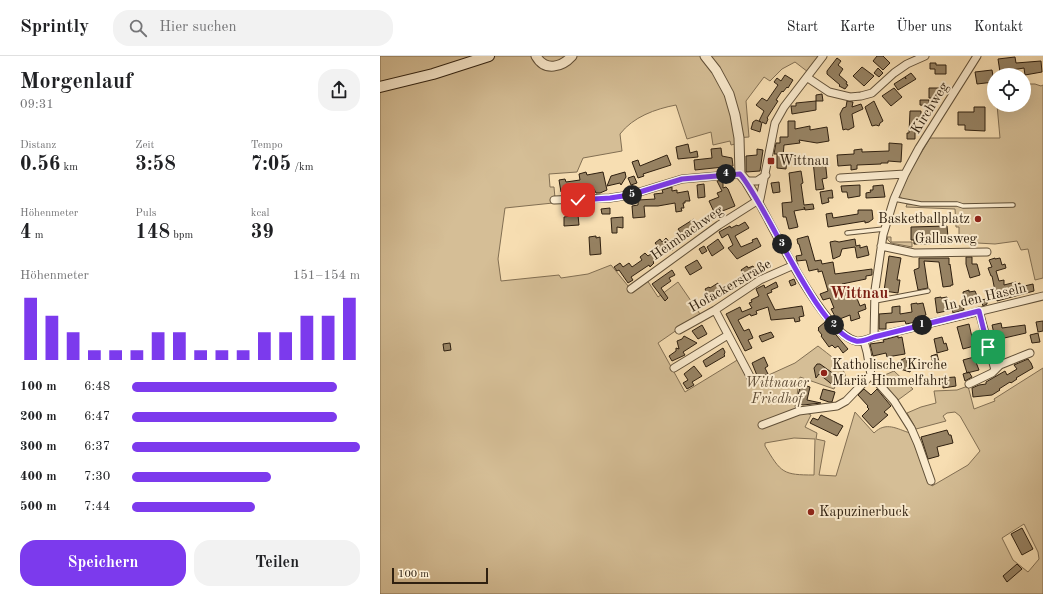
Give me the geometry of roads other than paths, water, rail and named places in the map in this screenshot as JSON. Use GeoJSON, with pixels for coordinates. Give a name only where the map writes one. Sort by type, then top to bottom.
{"type":"FeatureCollection","features":[{"type":"Feature","properties":{"kind":"main road"},"geometry":{"type":"LineString","coordinates":[[380,87],[432,74],[489,56]]}},
{"type":"Feature","properties":{"kind":"street"},"geometry":{"type":"LineString","coordinates":[[536,56],[544,65],[550,67],[559,65],[572,56]]}},
{"type":"Feature","properties":{"kind":"street"},"geometry":{"type":"LineString","coordinates":[[704,56],[716,70],[729,94],[739,138],[740,174],[758,201],[822,311],[836,328],[849,338],[856,341],[864,341],[871,375],[894,401],[911,428],[931,481]]}},
{"type":"Feature","properties":{"kind":"street"},"geometry":{"type":"LineString","coordinates":[[758,201],[760,200],[766,175],[775,123],[784,107],[808,78],[823,56]]}},
{"type":"Feature","properties":{"kind":"street"},"geometry":{"type":"LineString","coordinates":[[808,78],[829,92],[850,97],[861,96],[872,93],[907,64],[925,56]]}},
{"type":"Feature","properties":{"kind":"street","name":"Kirchweg"},"geometry":{"type":"LineString","coordinates":[[874,337],[875,290],[884,229],[894,199],[919,148],[978,56]]}},
{"type":"Feature","properties":{"kind":"street"},"geometry":{"type":"LineString","coordinates":[[554,200],[610,198],[630,195],[682,179],[740,174]]}},
{"type":"Feature","properties":{"kind":"street"},"geometry":{"type":"LineString","coordinates":[[840,178],[905,174]]}},
{"type":"Feature","properties":{"kind":"street"},"geometry":{"type":"LineString","coordinates":[[746,181],[757,180],[766,175]]}},
{"type":"Feature","properties":{"kind":"street","name":"Heimbachweg"},"geometry":{"type":"LineString","coordinates":[[631,289],[719,225],[758,201]]}},
{"type":"Feature","properties":{"kind":"street","name":"Gallusweg"},"geometry":{"type":"LineString","coordinates":[[882,246],[914,254],[987,252]]}},
{"type":"Feature","properties":{"kind":"street","name":"Hofackerstraße"},"geometry":{"type":"LineString","coordinates":[[679,330],[715,310],[760,280],[794,265]]}},
{"type":"Feature","properties":{"kind":"street","name":"In den Haseln"},"geometry":{"type":"LineString","coordinates":[[864,341],[874,337],[1043,296]]}},
{"type":"Feature","properties":{"kind":"street"},"geometry":{"type":"LineString","coordinates":[[715,310],[752,382]]}},
{"type":"Feature","properties":{"kind":"street"},"geometry":{"type":"LineString","coordinates":[[979,311],[995,370]]}},
{"type":"Feature","properties":{"kind":"street"},"geometry":{"type":"LineString","coordinates":[[674,368],[728,335]]}},
{"type":"Feature","properties":{"kind":"street"},"geometry":{"type":"LineString","coordinates":[[969,384],[992,373],[1000,365],[1030,354]]}},
{"type":"Feature","properties":{"kind":"street"},"geometry":{"type":"LineString","coordinates":[[762,425],[799,411],[837,406],[846,401],[871,375]]}},
{"type":"Feature","properties":{"kind":"lane"},"geometry":{"type":"LineString","coordinates":[[894,199],[921,204],[957,204],[963,206],[1012,205]]}},
{"type":"Feature","properties":{"kind":"lane"},"geometry":{"type":"LineString","coordinates":[[847,233],[884,229]]}},
{"type":"Feature","properties":{"kind":"lane"},"geometry":{"type":"LineString","coordinates":[[874,301],[928,291]]}},
{"type":"Feature","properties":{"kind":"place","name":"Wittnau"},"geometry":{"type":"Point","coordinates":[771,161]}},
{"type":"Feature","properties":{"kind":"place","name":"Basketballplatz"},"geometry":{"type":"Point","coordinates":[978,219]}},
{"type":"Feature","properties":{"kind":"place","name":"Katholische Kirche Mariä Himmelfahrt"},"geometry":{"type":"Point","coordinates":[824,373]}},
{"type":"Feature","properties":{"kind":"place","name":"Kapuzinerbuck"},"geometry":{"type":"Point","coordinates":[811,512]}},
{"type":"Feature","properties":{"kind":"district","name":"Wittnau"},"geometry":{"type":"Point","coordinates":[859,294]}},
{"type":"Feature","properties":{"kind":"park label","name":"Wittnauer Friedhof"},"geometry":{"type":"Point","coordinates":[777,392]}}]}
